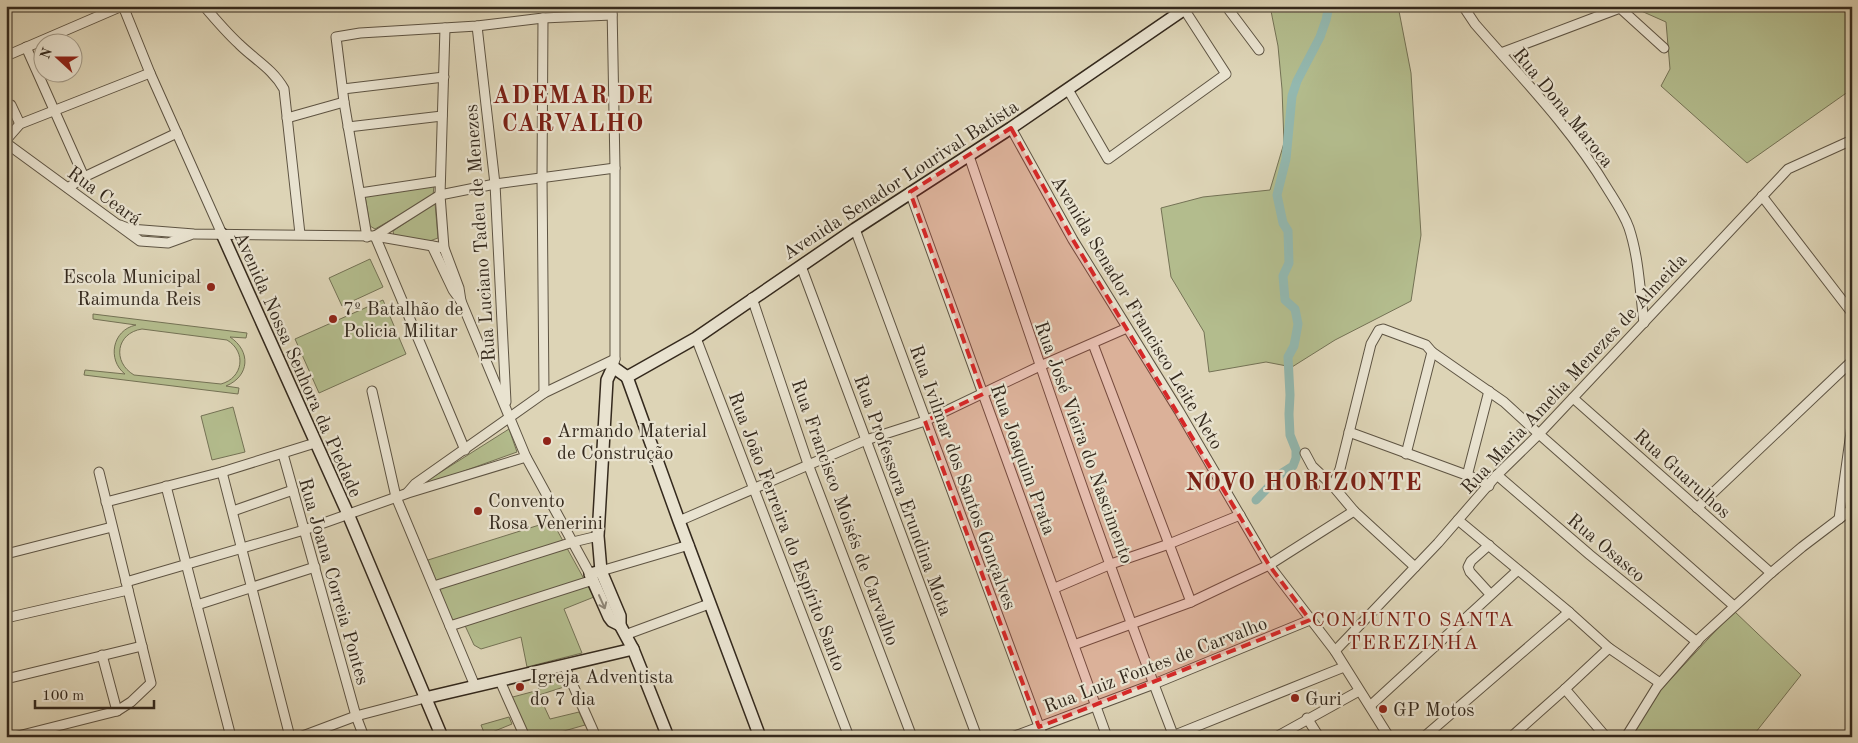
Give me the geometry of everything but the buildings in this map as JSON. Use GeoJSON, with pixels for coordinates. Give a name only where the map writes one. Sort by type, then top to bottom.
{"type":"FeatureCollection","features":[{"type":"Feature","properties":{"kind":"street"},"geometry":{"type":"LineString","coordinates":[[6,56],[123,6]]}},
{"type":"Feature","properties":{"kind":"street","name":"Avenida Nossa Senhora da Piedade"},"geometry":{"type":"LineString","coordinates":[[123,6],[150,73],[348,514],[442,737]]}},
{"type":"Feature","properties":{"kind":"street"},"geometry":{"type":"LineString","coordinates":[[204,6],[238,44],[279,80],[284,89],[300,234]]}},
{"type":"Feature","properties":{"kind":"street"},"geometry":{"type":"LineString","coordinates":[[1226,6],[1259,50]]}},
{"type":"Feature","properties":{"kind":"street","name":"Rua Dona Maroca"},"geometry":{"type":"LineString","coordinates":[[1463,6],[1475,24],[1560,122],[1596,170],[1623,215],[1629,228],[1636,261],[1644,323]]}},
{"type":"Feature","properties":{"kind":"street"},"geometry":{"type":"LineString","coordinates":[[1070,93],[1108,159],[1226,74],[1186,8]]}},
{"type":"Feature","properties":{"kind":"street","name":"Avenida Senador Lourival Batista"},"geometry":{"type":"LineString","coordinates":[[628,377],[696,338],[752,298],[910,192],[1011,128],[1186,8]]}},
{"type":"Feature","properties":{"kind":"street"},"geometry":{"type":"LineString","coordinates":[[1501,53],[1620,8],[1664,48]]}},
{"type":"Feature","properties":{"kind":"street"},"geometry":{"type":"LineString","coordinates":[[465,450],[371,236],[360,193],[348,127],[336,37],[360,32],[477,26],[612,11],[615,168],[614,363],[607,380],[595,575]]}},
{"type":"Feature","properties":{"kind":"street"},"geometry":{"type":"LineString","coordinates":[[543,18],[544,394]]}},
{"type":"Feature","properties":{"kind":"street","name":"Rua Luciano Tadeu de Menezes"},"geometry":{"type":"LineString","coordinates":[[477,26],[495,184],[508,412]]}},
{"type":"Feature","properties":{"kind":"street"},"geometry":{"type":"LineString","coordinates":[[445,28],[440,181],[444,248],[459,288],[461,301],[526,457],[573,542],[620,616],[623,630],[633,649],[668,737]]}},
{"type":"Feature","properties":{"kind":"street"},"geometry":{"type":"LineString","coordinates":[[26,47],[84,176]]}},
{"type":"Feature","properties":{"kind":"street"},"geometry":{"type":"LineString","coordinates":[[6,142],[20,124],[150,73]]}},
{"type":"Feature","properties":{"kind":"street"},"geometry":{"type":"LineString","coordinates":[[342,89],[444,77]]}},
{"type":"Feature","properties":{"kind":"street"},"geometry":{"type":"LineString","coordinates":[[287,118],[344,102]]}},
{"type":"Feature","properties":{"kind":"street"},"geometry":{"type":"LineString","coordinates":[[12,105],[20,124]]}},
{"type":"Feature","properties":{"kind":"street"},"geometry":{"type":"LineString","coordinates":[[348,127],[442,116]]}},
{"type":"Feature","properties":{"kind":"street","name":"Avenida Senador Francisco Leite Neto"},"geometry":{"type":"LineString","coordinates":[[1011,128],[1073,240],[1179,411],[1269,565],[1335,651],[1389,737]]}},
{"type":"Feature","properties":{"kind":"street"},"geometry":{"type":"LineString","coordinates":[[68,188],[84,176],[177,133]]}},
{"type":"Feature","properties":{"kind":"street","name":"Rua Maria Amelia Menezes de Almeida"},"geometry":{"type":"LineString","coordinates":[[1335,651],[1415,567],[1497,475],[1539,434],[1788,169],[1852,140]]}},
{"type":"Feature","properties":{"kind":"street","name":"Rua Ceará"},"geometry":{"type":"LineString","coordinates":[[6,142],[140,241],[168,242],[194,234],[300,234],[371,236],[444,248]]}},
{"type":"Feature","properties":{"kind":"street","name":"Rua José Vieira do Nascimento"},"geometry":{"type":"LineString","coordinates":[[969,156],[1040,366],[1173,736]]}},
{"type":"Feature","properties":{"kind":"street"},"geometry":{"type":"LineString","coordinates":[[371,236],[440,195],[495,184],[615,168]]}},
{"type":"Feature","properties":{"kind":"street"},"geometry":{"type":"LineString","coordinates":[[360,193],[440,181]]}},
{"type":"Feature","properties":{"kind":"street","name":"Rua Joaquim Prata"},"geometry":{"type":"LineString","coordinates":[[910,192],[1055,588],[1107,737]]}},
{"type":"Feature","properties":{"kind":"street"},"geometry":{"type":"LineString","coordinates":[[1762,196],[1852,313]]}},
{"type":"Feature","properties":{"kind":"street","name":"Rua Ivilmar dos Santos Gonçalves"},"geometry":{"type":"LineString","coordinates":[[855,229],[1043,737]]}},
{"type":"Feature","properties":{"kind":"street"},"geometry":{"type":"LineString","coordinates":[[432,246],[452,290],[461,301]]}},
{"type":"Feature","properties":{"kind":"street","name":"Rua Professora Erundina Mota"},"geometry":{"type":"LineString","coordinates":[[801,266],[977,737]]}},
{"type":"Feature","properties":{"kind":"street","name":"Rua Francisco Moisés de Carvalho"},"geometry":{"type":"LineString","coordinates":[[752,298],[808,464],[912,737]]}},
{"type":"Feature","properties":{"kind":"street"},"geometry":{"type":"LineString","coordinates":[[679,521],[866,440],[925,421],[1040,366],[1127,328]]}},
{"type":"Feature","properties":{"kind":"street"},"geometry":{"type":"LineString","coordinates":[[1333,486],[1340,469],[1371,344],[1378,330],[1387,330],[1431,350],[1514,410],[1734,606]]}},
{"type":"Feature","properties":{"kind":"street","name":"Rua João Ferreira do Espírito Santo"},"geometry":{"type":"LineString","coordinates":[[696,338],[849,737]]}},
{"type":"Feature","properties":{"kind":"street"},"geometry":{"type":"LineString","coordinates":[[1093,344],[1191,602]]}},
{"type":"Feature","properties":{"kind":"street"},"geometry":{"type":"LineString","coordinates":[[1406,454],[1431,350]]}},
{"type":"Feature","properties":{"kind":"street"},"geometry":{"type":"LineString","coordinates":[[1697,508],[1852,360]]}},
{"type":"Feature","properties":{"kind":"street"},"geometry":{"type":"LineString","coordinates":[[614,363],[628,377],[709,604],[760,737]]}},
{"type":"Feature","properties":{"kind":"street"},"geometry":{"type":"LineString","coordinates":[[408,493],[415,484],[465,450],[508,412],[614,363]]}},
{"type":"Feature","properties":{"kind":"street"},"geometry":{"type":"LineString","coordinates":[[372,391],[396,497],[475,686]]}},
{"type":"Feature","properties":{"kind":"street"},"geometry":{"type":"LineString","coordinates":[[1467,476],[1489,391]]}},
{"type":"Feature","properties":{"kind":"street","name":"Rua Guarulhos"},"geometry":{"type":"LineString","coordinates":[[1573,398],[1771,573]]}},
{"type":"Feature","properties":{"kind":"street"},"geometry":{"type":"LineString","coordinates":[[1839,519],[1852,425]]}},
{"type":"Feature","properties":{"kind":"street"},"geometry":{"type":"LineString","coordinates":[[1349,432],[1480,480],[1489,486]]}},
{"type":"Feature","properties":{"kind":"street"},"geometry":{"type":"LineString","coordinates":[[106,502],[222,472],[315,443]]}},
{"type":"Feature","properties":{"kind":"street"},"geometry":{"type":"LineString","coordinates":[[1305,453],[1312,466],[1333,486],[1354,511],[1415,567]]}},
{"type":"Feature","properties":{"kind":"street","name":"Rua Joana Correia Pontes"},"geometry":{"type":"LineString","coordinates":[[283,454],[356,716],[364,737]]}},
{"type":"Feature","properties":{"kind":"street"},"geometry":{"type":"LineString","coordinates":[[6,618],[127,586],[186,564],[304,530],[408,493],[526,457]]}},
{"type":"Feature","properties":{"kind":"street"},"geometry":{"type":"LineString","coordinates":[[14,737],[118,711],[131,702],[151,683],[99,472]]}},
{"type":"Feature","properties":{"kind":"street"},"geometry":{"type":"LineString","coordinates":[[222,472],[290,737]]}},
{"type":"Feature","properties":{"kind":"street","name":"Rua Osasco"},"geometry":{"type":"LineString","coordinates":[[1497,475],[1590,555],[1697,642]]}},
{"type":"Feature","properties":{"kind":"street"},"geometry":{"type":"LineString","coordinates":[[166,486],[231,737]]}},
{"type":"Feature","properties":{"kind":"street"},"geometry":{"type":"LineString","coordinates":[[233,511],[293,490]]}},
{"type":"Feature","properties":{"kind":"street"},"geometry":{"type":"LineString","coordinates":[[1626,737],[1660,683],[1697,642],[1771,573],[1852,509]]}},
{"type":"Feature","properties":{"kind":"street"},"geometry":{"type":"LineString","coordinates":[[1074,645],[1191,602],[1269,565],[1354,511]]}},
{"type":"Feature","properties":{"kind":"street"},"geometry":{"type":"LineString","coordinates":[[1055,588],[1111,564],[1169,544],[1240,515]]}},
{"type":"Feature","properties":{"kind":"street"},"geometry":{"type":"LineString","coordinates":[[1458,520],[1570,612],[1609,648],[1660,683]]}},
{"type":"Feature","properties":{"kind":"street"},"geometry":{"type":"LineString","coordinates":[[6,554],[112,527]]}},
{"type":"Feature","properties":{"kind":"street"},"geometry":{"type":"LineString","coordinates":[[434,586],[573,542],[598,536]]}},
{"type":"Feature","properties":{"kind":"street"},"geometry":{"type":"LineString","coordinates":[[450,626],[595,575],[689,545]]}},
{"type":"Feature","properties":{"kind":"street"},"geometry":{"type":"LineString","coordinates":[[1489,545],[1471,561],[1468,567],[1470,572],[1490,594]]}},
{"type":"Feature","properties":{"kind":"street"},"geometry":{"type":"LineString","coordinates":[[197,604],[315,567]]}},
{"type":"Feature","properties":{"kind":"street"},"geometry":{"type":"LineString","coordinates":[[1370,706],[1518,570]]}},
{"type":"Feature","properties":{"kind":"street"},"geometry":{"type":"LineString","coordinates":[[623,630],[709,604]]}},
{"type":"Feature","properties":{"kind":"street"},"geometry":{"type":"LineString","coordinates":[[1424,737],[1570,612]]}},
{"type":"Feature","properties":{"kind":"street","name":"Rua Luiz Fontes de Carvalho"},"geometry":{"type":"LineString","coordinates":[[1012,737],[1154,684],[1310,620]]}},
{"type":"Feature","properties":{"kind":"street"},"geometry":{"type":"LineString","coordinates":[[6,679],[142,646]]}},
{"type":"Feature","properties":{"kind":"street"},"geometry":{"type":"LineString","coordinates":[[1511,737],[1565,690],[1609,648]]}},
{"type":"Feature","properties":{"kind":"street"},"geometry":{"type":"LineString","coordinates":[[300,737],[356,716],[564,664],[633,649]]}},
{"type":"Feature","properties":{"kind":"street"},"geometry":{"type":"LineString","coordinates":[[102,655],[118,711]]}},
{"type":"Feature","properties":{"kind":"street"},"geometry":{"type":"LineString","coordinates":[[564,664],[596,737]]}},
{"type":"Feature","properties":{"kind":"street"},"geometry":{"type":"LineString","coordinates":[[1173,736],[1344,667]]}},
{"type":"Feature","properties":{"kind":"street"},"geometry":{"type":"LineString","coordinates":[[500,681],[525,737]]}},
{"type":"Feature","properties":{"kind":"street"},"geometry":{"type":"LineString","coordinates":[[1565,690],[1606,737]]}},
{"type":"Feature","properties":{"kind":"street"},"geometry":{"type":"LineString","coordinates":[[1276,737],[1307,718],[1359,691]]}},
{"type":"Feature","properties":{"kind":"street"},"geometry":{"type":"LineString","coordinates":[[1307,718],[1319,737]]}},
{"type":"Feature","properties":{"kind":"highlighted area"},"geometry":{"type":"Polygon","coordinates":[[[1011,128],[1073,240],[1269,565],[1310,620],[1039,727],[925,421],[983,394],[910,192],[1011,128]]]}},
{"type":"Feature","properties":{"kind":"green space"},"geometry":{"type":"Polygon","coordinates":[[[1270,6],[1398,6],[1411,73],[1421,235],[1411,301],[1335,340],[1292,367],[1266,362],[1209,372],[1204,332],[1171,277],[1161,208],[1203,197],[1270,190],[1284,143],[1278,46],[1270,6]]]}},
{"type":"Feature","properties":{"kind":"green space"},"geometry":{"type":"Polygon","coordinates":[[[1630,6],[1852,6],[1852,89],[1747,163],[1661,86],[1670,69],[1666,22],[1630,6]]]}},
{"type":"Feature","properties":{"kind":"green space"},"geometry":{"type":"Polygon","coordinates":[[[434,185],[433,196],[375,229],[370,226],[365,196],[434,185]]]}},
{"type":"Feature","properties":{"kind":"green space"},"geometry":{"type":"Polygon","coordinates":[[[435,203],[438,238],[427,242],[394,236],[393,231],[435,203]]]}},
{"type":"Feature","properties":{"kind":"green space"},"geometry":{"type":"Polygon","coordinates":[[[370,259],[383,287],[342,306],[329,278],[370,259]]]}},
{"type":"Feature","properties":{"kind":"green space"},"geometry":{"type":"Polygon","coordinates":[[[383,300],[406,354],[319,393],[295,339],[383,300]]]}},
{"type":"Feature","properties":{"kind":"green space"},"geometry":{"type":"Polygon","coordinates":[[[93,314],[247,333],[246,338],[230,337],[242,349],[245,363],[240,376],[226,386],[239,388],[238,394],[84,375],[85,370],[125,374],[119,368],[116,361],[114,354],[115,346],[117,339],[122,333],[136,325],[93,319],[93,314]],[[142,329],[133,332],[122,342],[120,356],[122,363],[134,375],[221,384],[234,376],[240,364],[238,351],[227,340],[142,329]]]}},
{"type":"Feature","properties":{"kind":"green space"},"geometry":{"type":"Polygon","coordinates":[[[233,407],[245,452],[212,460],[201,416],[233,407]]]}},
{"type":"Feature","properties":{"kind":"green space"},"geometry":{"type":"Polygon","coordinates":[[[509,429],[517,452],[414,489],[509,429]]]}},
{"type":"Feature","properties":{"kind":"green space"},"geometry":{"type":"Polygon","coordinates":[[[552,521],[594,597],[564,609],[582,653],[527,667],[521,637],[481,649],[474,645],[462,619],[452,623],[428,560],[552,521]]]}},
{"type":"Feature","properties":{"kind":"green space"},"geometry":{"type":"Polygon","coordinates":[[[1734,611],[1801,675],[1752,737],[1631,737],[1656,695],[1734,611]]]}},
{"type":"Feature","properties":{"kind":"green space"},"geometry":{"type":"Polygon","coordinates":[[[561,667],[567,686],[539,695],[550,719],[579,712],[585,725],[557,733],[558,737],[528,737],[509,698],[539,690],[536,674],[561,667]]]}},
{"type":"Feature","properties":{"kind":"green space"},"geometry":{"type":"Polygon","coordinates":[[[509,717],[512,724],[485,735],[481,725],[509,717]]]}},
{"type":"Feature","properties":{"kind":"waterway"},"geometry":{"type":"LineString","coordinates":[[1256,500],[1282,473],[1293,466],[1296,458],[1296,450],[1290,435],[1288,357],[1294,346],[1298,324],[1295,309],[1285,300],[1283,276],[1289,263],[1288,231],[1283,223],[1277,195],[1286,159],[1292,96],[1297,81],[1320,37],[1329,6]]}},
{"type":"Feature","properties":{"kind":"place","name":"Escola Municipal Raimunda Reis"},"geometry":{"type":"Point","coordinates":[211,287]}},
{"type":"Feature","properties":{"kind":"place","name":"7º Batalhão de Policia Militar"},"geometry":{"type":"Point","coordinates":[333,319]}},
{"type":"Feature","properties":{"kind":"place","name":"Armando Material de Construção"},"geometry":{"type":"Point","coordinates":[547,441]}},
{"type":"Feature","properties":{"kind":"place","name":"Convento Rosa Venerini"},"geometry":{"type":"Point","coordinates":[478,511]}},
{"type":"Feature","properties":{"kind":"place","name":"Igreja Adventista do 7 dia"},"geometry":{"type":"Point","coordinates":[520,687]}},
{"type":"Feature","properties":{"kind":"place","name":"Guri"},"geometry":{"type":"Point","coordinates":[1295,698]}},
{"type":"Feature","properties":{"kind":"place","name":"GP Motos"},"geometry":{"type":"Point","coordinates":[1383,709]}},
{"type":"Feature","properties":{"kind":"district","name":"ADEMAR DE CARVALHO"},"geometry":{"type":"Point","coordinates":[573,109]}},
{"type":"Feature","properties":{"kind":"district","name":"NOVO HORIZONTE"},"geometry":{"type":"Point","coordinates":[1304,482]}},
{"type":"Feature","properties":{"kind":"district","name":"CONJUNTO SANTA TEREZINHA"},"geometry":{"type":"Point","coordinates":[1413,630]}}]}
